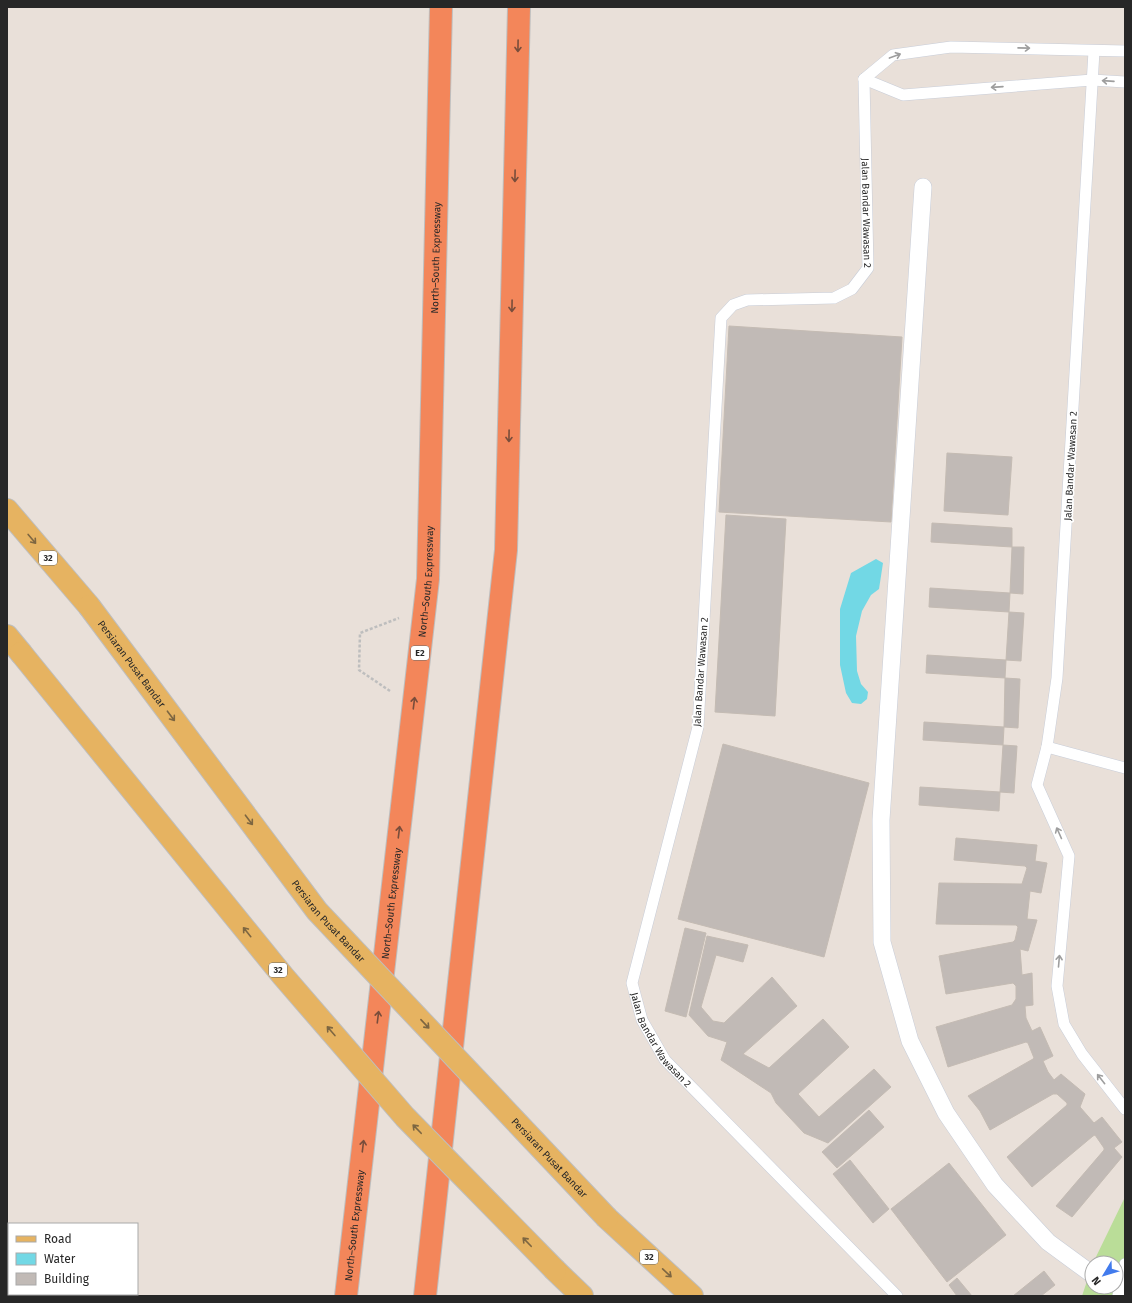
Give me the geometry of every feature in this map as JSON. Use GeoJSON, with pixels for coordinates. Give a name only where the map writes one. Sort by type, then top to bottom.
{"type":"FeatureCollection","features":[{"type":"Feature","properties":{"kind":"highway","name":"North–South Expressway"},"geometry":{"type":"LineString","coordinates":[[346,1296],[429,571],[441,7]]}},
{"type":"Feature","properties":{"kind":"highway"},"geometry":{"type":"LineString","coordinates":[[425,1296],[506,550],[519,7]]}},
{"type":"Feature","properties":{"kind":"main road","name":"Persiaran Pusat Bandar"},"geometry":{"type":"LineString","coordinates":[[7,510],[89,606],[317,911],[607,1218],[692,1296]]}},
{"type":"Feature","properties":{"kind":"main road","name":"32"},"geometry":{"type":"LineString","coordinates":[[7,636],[283,976],[405,1117],[582,1296]]}},
{"type":"Feature","properties":{"kind":"street"},"geometry":{"type":"LineString","coordinates":[[923,187],[881,820],[882,942],[910,1041],[946,1113],[995,1185],[1048,1242],[1084,1268]]}},
{"type":"Feature","properties":{"kind":"lane"},"geometry":{"type":"LineString","coordinates":[[1125,51],[951,47],[893,55],[864,79],[903,95],[1092,80],[1125,82]]}},
{"type":"Feature","properties":{"kind":"lane","name":"Jalan Bandar Wawasan 2"},"geometry":{"type":"LineString","coordinates":[[1094,51],[1058,678],[1047,747],[1038,785],[1069,856],[1057,986],[1064,1024],[1082,1054],[1125,1110]]}},
{"type":"Feature","properties":{"kind":"lane","name":"Jalan Bandar Wawasan 2"},"geometry":{"type":"LineString","coordinates":[[864,79],[868,268],[852,288],[834,298],[747,300],[733,305],[721,318],[698,726],[632,983],[642,1020],[665,1060],[897,1296]]}},
{"type":"Feature","properties":{"kind":"lane"},"geometry":{"type":"LineString","coordinates":[[1047,747],[1125,768]]}},
{"type":"Feature","properties":{"kind":"lane"},"geometry":{"type":"LineString","coordinates":[[1118,1296],[1125,1264]]}},
{"type":"Feature","properties":{"kind":"path"},"geometry":{"type":"LineString","coordinates":[[414,707],[359,670],[360,633],[426,607]]}},
{"type":"Feature","properties":{"kind":"green space"},"geometry":{"type":"Polygon","coordinates":[[[1125,1197],[1125,1296],[1082,1296],[1084,1290],[1084,1295],[1124,1295],[1124,1255],[1097,1255],[1125,1197]]]}},
{"type":"Feature","properties":{"kind":"water"},"geometry":{"type":"Polygon","coordinates":[[[876,559],[883,563],[879,589],[871,595],[862,611],[856,636],[857,671],[861,684],[868,692],[867,699],[861,704],[852,703],[846,693],[840,665],[840,609],[851,573],[876,559]]]}},
{"type":"Feature","properties":{"kind":"building"},"geometry":{"type":"Polygon","coordinates":[[[729,326],[902,337],[891,522],[719,512],[729,326]]]}},
{"type":"Feature","properties":{"kind":"building"},"geometry":{"type":"Polygon","coordinates":[[[947,453],[1012,457],[1008,515],[944,511],[947,453]]]}},
{"type":"Feature","properties":{"kind":"building"},"geometry":{"type":"Polygon","coordinates":[[[726,515],[786,519],[775,716],[715,712],[726,515]]]}},
{"type":"Feature","properties":{"kind":"building"},"geometry":{"type":"Polygon","coordinates":[[[932,523],[1012,528],[1012,547],[931,542],[932,523]]]}},
{"type":"Feature","properties":{"kind":"building"},"geometry":{"type":"Polygon","coordinates":[[[1012,547],[1024,547],[1023,594],[1010,593],[1012,547]]]}},
{"type":"Feature","properties":{"kind":"building"},"geometry":{"type":"Polygon","coordinates":[[[930,588],[1010,593],[1009,612],[929,607],[930,588]]]}},
{"type":"Feature","properties":{"kind":"building"},"geometry":{"type":"Polygon","coordinates":[[[1009,612],[1024,613],[1021,661],[1006,660],[1009,612]]]}},
{"type":"Feature","properties":{"kind":"building"},"geometry":{"type":"Polygon","coordinates":[[[927,655],[1006,660],[1005,678],[926,673],[927,655]]]}},
{"type":"Feature","properties":{"kind":"building"},"geometry":{"type":"Polygon","coordinates":[[[1005,678],[1020,679],[1018,728],[1004,727],[1005,678]]]}},
{"type":"Feature","properties":{"kind":"building"},"geometry":{"type":"Polygon","coordinates":[[[924,722],[1004,727],[1003,745],[923,740],[924,722]]]}},
{"type":"Feature","properties":{"kind":"building"},"geometry":{"type":"Polygon","coordinates":[[[723,744],[869,783],[824,957],[678,919],[723,744]]]}},
{"type":"Feature","properties":{"kind":"building"},"geometry":{"type":"Polygon","coordinates":[[[1003,745],[1017,746],[1014,793],[1000,792],[1003,745]]]}},
{"type":"Feature","properties":{"kind":"building"},"geometry":{"type":"Polygon","coordinates":[[[920,787],[1000,792],[999,811],[919,805],[920,787]]]}},
{"type":"Feature","properties":{"kind":"building"},"geometry":{"type":"Polygon","coordinates":[[[956,838],[1037,845],[1035,861],[1047,863],[1041,893],[1030,891],[1027,919],[1037,920],[1028,951],[1020,949],[1022,975],[1032,973],[1033,1005],[1025,1006],[1026,1018],[1032,1031],[1040,1027],[1053,1056],[1043,1061],[1054,1080],[1061,1074],[1085,1094],[1080,1107],[1094,1123],[1102,1117],[1122,1142],[1114,1148],[1122,1157],[1072,1217],[1056,1206],[1104,1150],[1095,1135],[1032,1187],[1007,1157],[1067,1105],[1067,1103],[1057,1094],[1053,1094],[990,1130],[980,1111],[968,1096],[1033,1059],[1034,1058],[1028,1043],[1026,1042],[948,1067],[936,1027],[1012,1005],[1016,999],[1016,986],[1013,983],[946,994],[939,956],[1013,942],[1015,940],[1018,927],[1016,925],[936,924],[939,883],[1022,884],[1027,868],[1025,866],[954,860],[956,838]]]}},
{"type":"Feature","properties":{"kind":"building"},"geometry":{"type":"Polygon","coordinates":[[[685,928],[706,933],[686,1017],[665,1011],[685,928]]]}},
{"type":"Feature","properties":{"kind":"building"},"geometry":{"type":"Polygon","coordinates":[[[707,936],[748,945],[743,962],[716,955],[701,1007],[713,1021],[724,1023],[772,977],[797,1006],[743,1054],[769,1068],[823,1019],[849,1047],[798,1094],[819,1117],[874,1069],[891,1087],[828,1143],[804,1133],[776,1103],[771,1093],[721,1060],[727,1042],[708,1036],[689,1015],[707,936]]]}},
{"type":"Feature","properties":{"kind":"building"},"geometry":{"type":"Polygon","coordinates":[[[869,1110],[884,1127],[837,1168],[822,1152],[869,1110]]]}},
{"type":"Feature","properties":{"kind":"building"},"geometry":{"type":"Polygon","coordinates":[[[850,1160],[889,1209],[873,1223],[833,1174],[850,1160]]]}},
{"type":"Feature","properties":{"kind":"building"},"geometry":{"type":"Polygon","coordinates":[[[949,1163],[1006,1235],[947,1282],[891,1209],[949,1163]]]}},
{"type":"Feature","properties":{"kind":"building"},"geometry":{"type":"Polygon","coordinates":[[[1044,1271],[1055,1285],[1041,1296],[1013,1296],[1044,1271]]]}},
{"type":"Feature","properties":{"kind":"building"},"geometry":{"type":"Polygon","coordinates":[[[957,1278],[972,1296],[957,1296],[949,1285],[957,1278]]]}}]}
